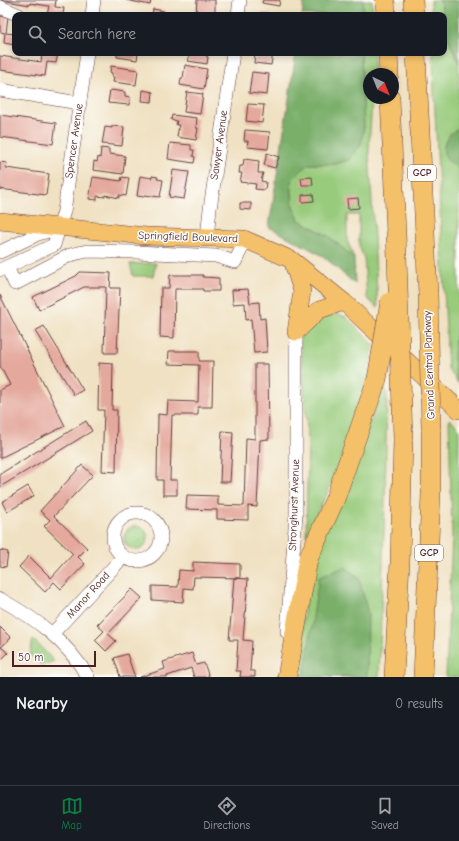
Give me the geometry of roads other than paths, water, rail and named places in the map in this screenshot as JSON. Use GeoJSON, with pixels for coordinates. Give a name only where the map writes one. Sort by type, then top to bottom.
{"type":"FeatureCollection","features":[{"type":"Feature","properties":{"kind":"highway"},"geometry":{"type":"LineString","coordinates":[[385,0],[386,12]]}},
{"type":"Feature","properties":{"kind":"highway"},"geometry":{"type":"LineString","coordinates":[[413,0],[414,12]]}},
{"type":"Feature","properties":{"kind":"highway"},"geometry":{"type":"LineString","coordinates":[[388,56],[389,68]]}},
{"type":"Feature","properties":{"kind":"highway","name":"Grand Central Parkway"},"geometry":{"type":"LineString","coordinates":[[416,56],[428,294],[431,429],[429,562],[423,677]]}},
{"type":"Feature","properties":{"kind":"highway","name":"GCP"},"geometry":{"type":"LineString","coordinates":[[390,104],[403,439],[400,562],[394,677]]}},
{"type":"Feature","properties":{"kind":"highway"},"geometry":{"type":"LineString","coordinates":[[285,677],[308,558],[335,499],[377,379],[397,257]]}},
{"type":"Feature","properties":{"kind":"highway"},"geometry":{"type":"LineString","coordinates":[[429,562],[429,677]]}},
{"type":"Feature","properties":{"kind":"main road","name":"Springfield Boulevard"},"geometry":{"type":"LineString","coordinates":[[0,221],[146,236],[246,239],[292,260],[344,302],[459,410]]}},
{"type":"Feature","properties":{"kind":"main road"},"geometry":{"type":"LineString","coordinates":[[292,260],[302,291],[296,332]]}},
{"type":"Feature","properties":{"kind":"main road"},"geometry":{"type":"LineString","coordinates":[[296,332],[319,310],[344,302]]}},
{"type":"Feature","properties":{"kind":"street"},"geometry":{"type":"LineString","coordinates":[[92,12],[94,0]]}},
{"type":"Feature","properties":{"kind":"street"},"geometry":{"type":"LineString","coordinates":[[238,12],[240,0]]}},
{"type":"Feature","properties":{"kind":"street"},"geometry":{"type":"LineString","coordinates":[[0,7],[12,12]]}},
{"type":"Feature","properties":{"kind":"street","name":"Spencer Avenue"},"geometry":{"type":"LineString","coordinates":[[3,268],[54,245],[60,228],[66,202],[87,56]]}},
{"type":"Feature","properties":{"kind":"street","name":"Sawyer Avenue"},"geometry":{"type":"LineString","coordinates":[[207,237],[233,56]]}},
{"type":"Feature","properties":{"kind":"street"},"geometry":{"type":"LineString","coordinates":[[0,90],[80,103]]}},
{"type":"Feature","properties":{"kind":"street"},"geometry":{"type":"LineString","coordinates":[[0,252],[38,234],[60,228]]}},
{"type":"Feature","properties":{"kind":"street","name":"Springfield Boulevard"},"geometry":{"type":"LineString","coordinates":[[3,268],[15,284],[70,256],[87,251],[216,256],[236,262],[246,239]]}},
{"type":"Feature","properties":{"kind":"street","name":"Stronghurst Avenue"},"geometry":{"type":"LineString","coordinates":[[285,677],[296,515],[296,332]]}},
{"type":"Feature","properties":{"kind":"street","name":"Manor Road"},"geometry":{"type":"LineString","coordinates":[[52,633],[123,557]]}},
{"type":"Feature","properties":{"kind":"street"},"geometry":{"type":"LineString","coordinates":[[0,599],[19,609],[52,633],[74,656],[88,677]]}}]}
